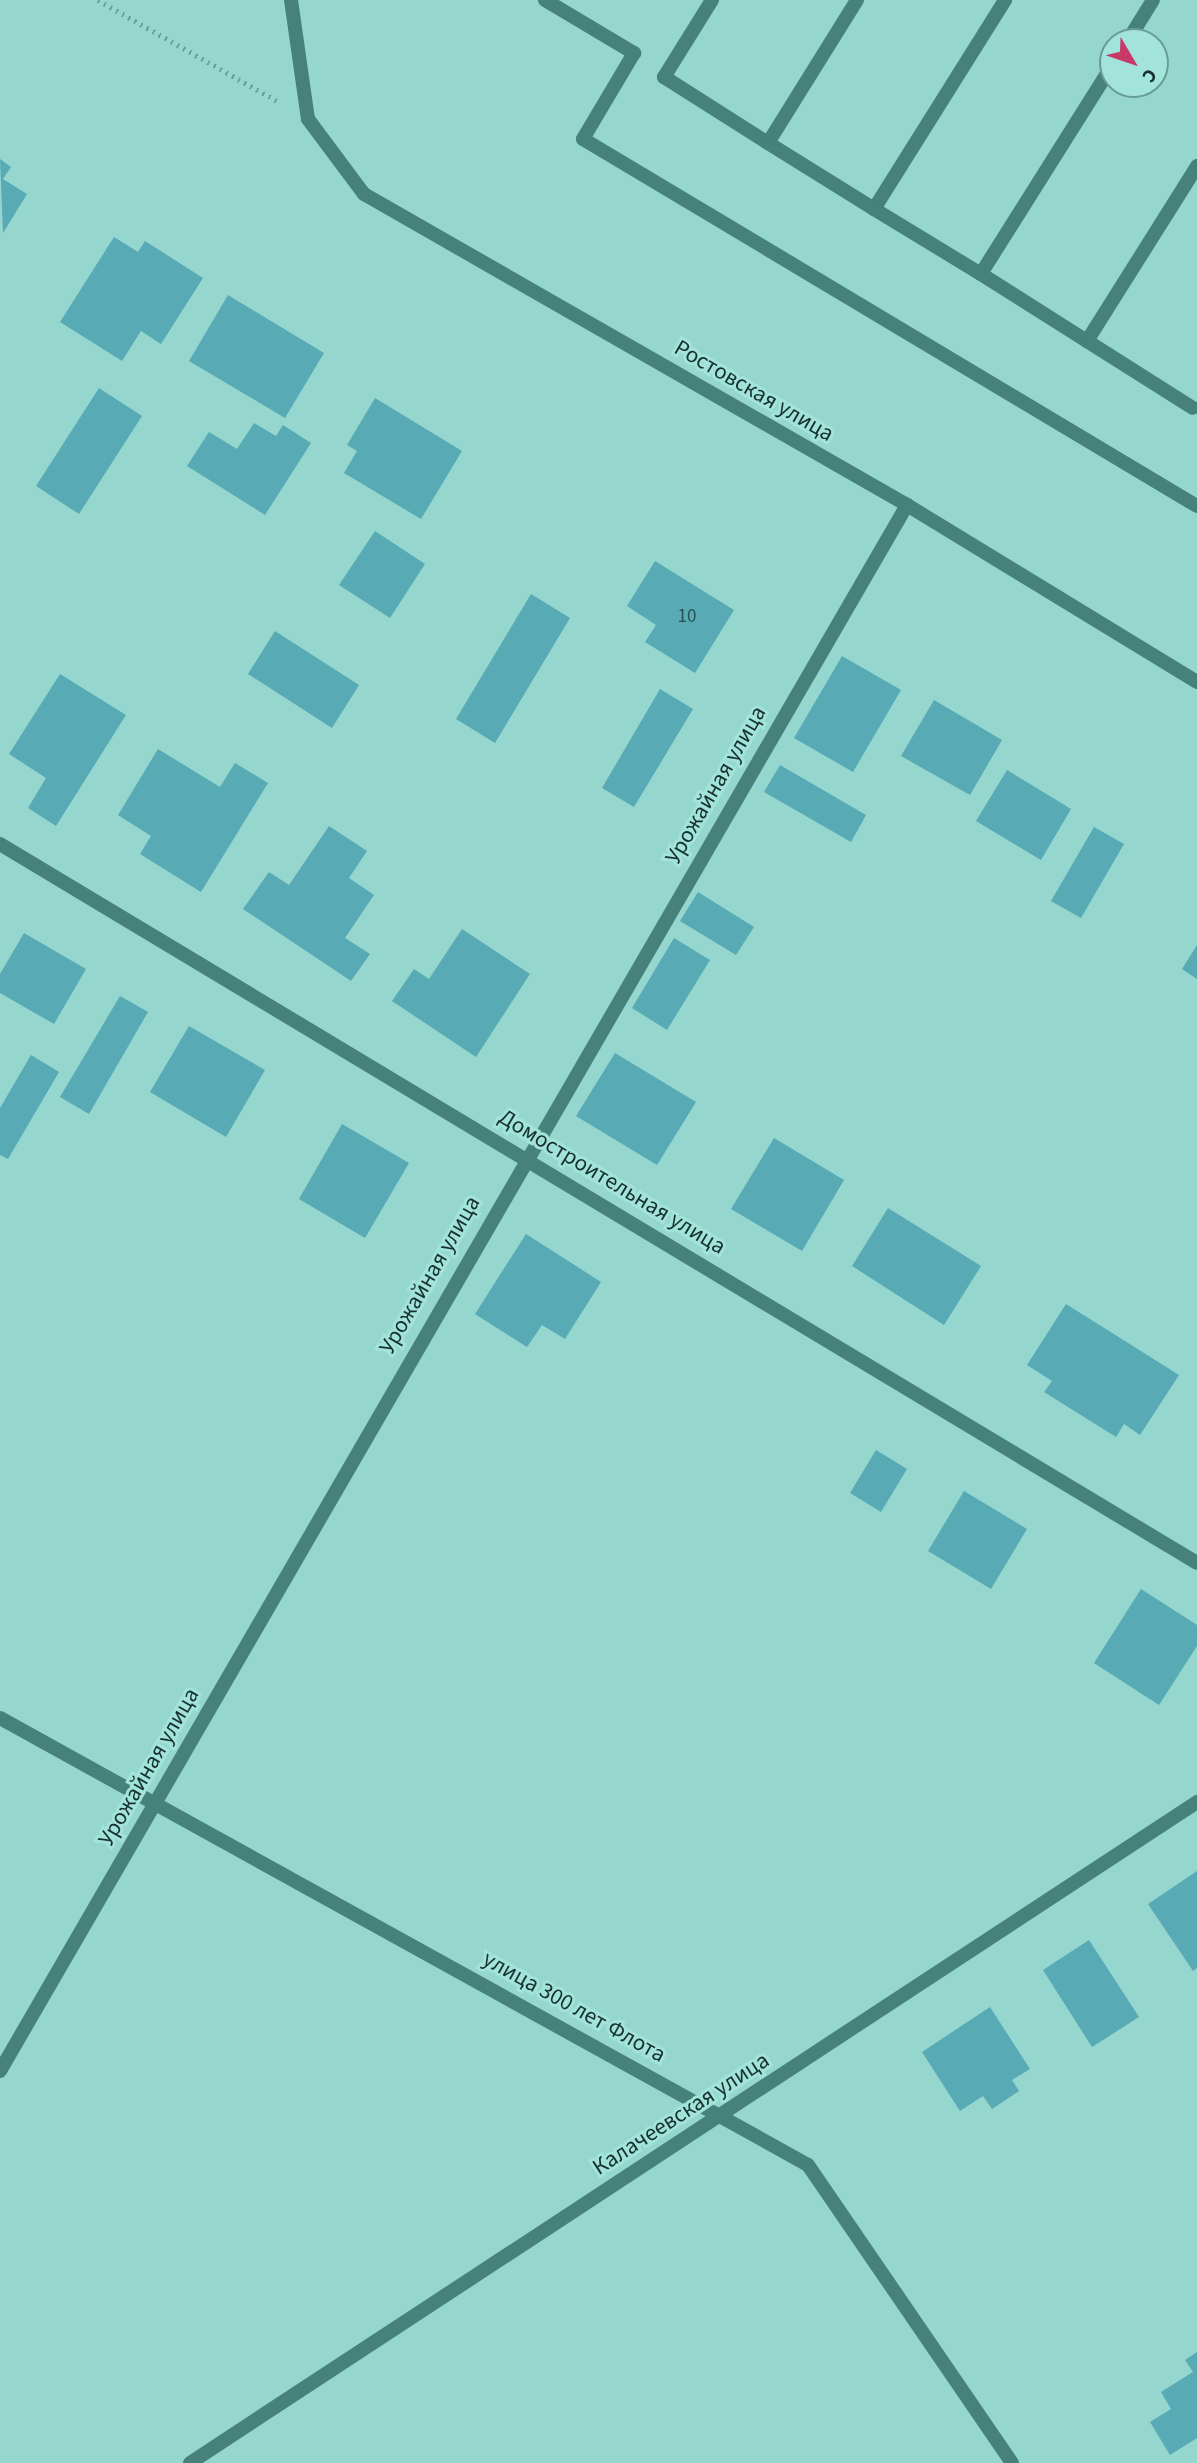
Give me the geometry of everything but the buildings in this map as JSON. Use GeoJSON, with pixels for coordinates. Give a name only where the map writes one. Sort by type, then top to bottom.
{"type":"FeatureCollection","features":[{"type":"Feature","properties":{"kind":"street"},"geometry":{"type":"LineString","coordinates":[[291,0],[309,119]]}},
{"type":"Feature","properties":{"kind":"street"},"geometry":{"type":"LineString","coordinates":[[545,0],[634,52],[583,139],[1197,506]]}},
{"type":"Feature","properties":{"kind":"street"},"geometry":{"type":"LineString","coordinates":[[712,0],[664,77],[1196,407]]}},
{"type":"Feature","properties":{"kind":"street"},"geometry":{"type":"LineString","coordinates":[[768,143],[858,0]]}},
{"type":"Feature","properties":{"kind":"street"},"geometry":{"type":"LineString","coordinates":[[874,209],[1005,0]]}},
{"type":"Feature","properties":{"kind":"street"},"geometry":{"type":"LineString","coordinates":[[1136,28],[1153,0]]}},
{"type":"Feature","properties":{"kind":"street"},"geometry":{"type":"LineString","coordinates":[[981,274],[1099,86]]}},
{"type":"Feature","properties":{"kind":"street","name":"Ростовская улица"},"geometry":{"type":"LineString","coordinates":[[309,119],[364,194],[907,505],[1197,682]]}},
{"type":"Feature","properties":{"kind":"street"},"geometry":{"type":"LineString","coordinates":[[1087,341],[1197,166]]}},
{"type":"Feature","properties":{"kind":"street","name":"Урожайная улица"},"geometry":{"type":"LineString","coordinates":[[0,2071],[525,1155],[907,505]]}},
{"type":"Feature","properties":{"kind":"street","name":"Домостроительная улица"},"geometry":{"type":"LineString","coordinates":[[0,844],[525,1155],[1197,1563]]}},
{"type":"Feature","properties":{"kind":"street","name":"улица 300 лет Флота"},"geometry":{"type":"LineString","coordinates":[[0,1718],[156,1801],[808,2165],[1012,2463]]}},
{"type":"Feature","properties":{"kind":"street","name":"Калачеевская улица"},"geometry":{"type":"LineString","coordinates":[[190,2463],[1197,1802]]}},
{"type":"Feature","properties":{"kind":"path"},"geometry":{"type":"LineString","coordinates":[[98,0],[309,119]]}}]}
